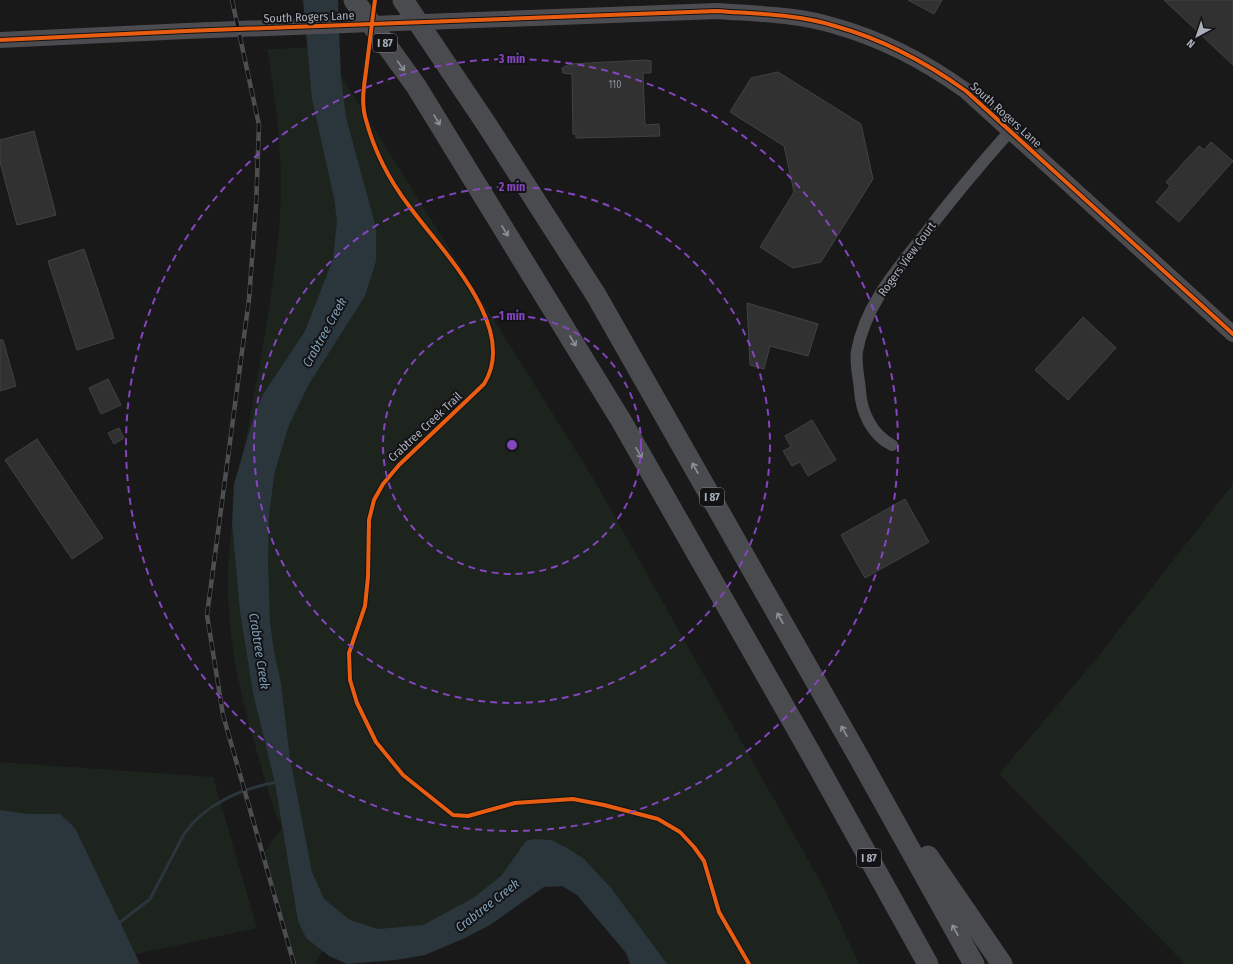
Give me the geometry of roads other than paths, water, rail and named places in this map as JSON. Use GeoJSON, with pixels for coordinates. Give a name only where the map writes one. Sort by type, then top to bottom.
{"type":"FeatureCollection","features":[{"type":"Feature","properties":{"kind":"highway","name":"I 87"},"geometry":{"type":"LineString","coordinates":[[354,0],[416,86],[622,422],[810,752],[928,964]]}},
{"type":"Feature","properties":{"kind":"highway","name":"I 87"},"geometry":{"type":"LineString","coordinates":[[403,0],[596,295],[857,754],[974,964]]}},
{"type":"Feature","properties":{"kind":"highway"},"geometry":{"type":"LineString","coordinates":[[810,752],[912,964]]}},
{"type":"Feature","properties":{"kind":"highway"},"geometry":{"type":"LineString","coordinates":[[857,754],[1002,964]]}},
{"type":"Feature","properties":{"kind":"street","name":"South Rogers Lane"},"geometry":{"type":"LineString","coordinates":[[0,40],[186,31],[717,11],[800,18],[820,22],[876,41],[910,56],[944,75],[966,91],[1233,334]]}},
{"type":"Feature","properties":{"kind":"street","name":"Rogers View Court"},"geometry":{"type":"LineString","coordinates":[[892,445],[882,440],[871,427],[860,400],[857,352],[868,315],[886,283],[923,235],[1010,131]]}},
{"type":"Feature","properties":{"kind":"water","name":"Crabtree Creek"},"geometry":{"type":"Polygon","coordinates":[[[303,0],[338,0],[341,78],[346,117],[376,228],[376,261],[365,296],[309,384],[289,425],[275,471],[269,514],[268,562],[270,623],[281,684],[290,758],[312,872],[324,899],[350,920],[378,929],[423,925],[473,898],[501,876],[526,841],[535,839],[551,840],[584,859],[611,888],[667,964],[630,964],[626,953],[577,895],[562,886],[544,887],[490,925],[463,939],[425,955],[396,960],[347,964],[329,956],[306,938],[298,921],[275,783],[253,693],[240,611],[232,523],[234,484],[253,419],[262,396],[305,331],[333,259],[337,221],[334,198],[312,99],[303,0]]]}},
{"type":"Feature","properties":{"kind":"water"},"geometry":{"type":"Polygon","coordinates":[[[0,810],[29,814],[60,814],[75,828],[140,964],[0,964],[0,810]]]}},
{"type":"Feature","properties":{"kind":"waterway"},"geometry":{"type":"LineString","coordinates":[[119,923],[150,899],[184,834],[202,814],[213,806],[238,793],[251,788],[278,782]]}},
{"type":"Feature","properties":{"kind":"railway"},"geometry":{"type":"LineString","coordinates":[[232,0],[259,125],[256,206],[249,299],[207,615],[223,715],[294,964]]}}]}
